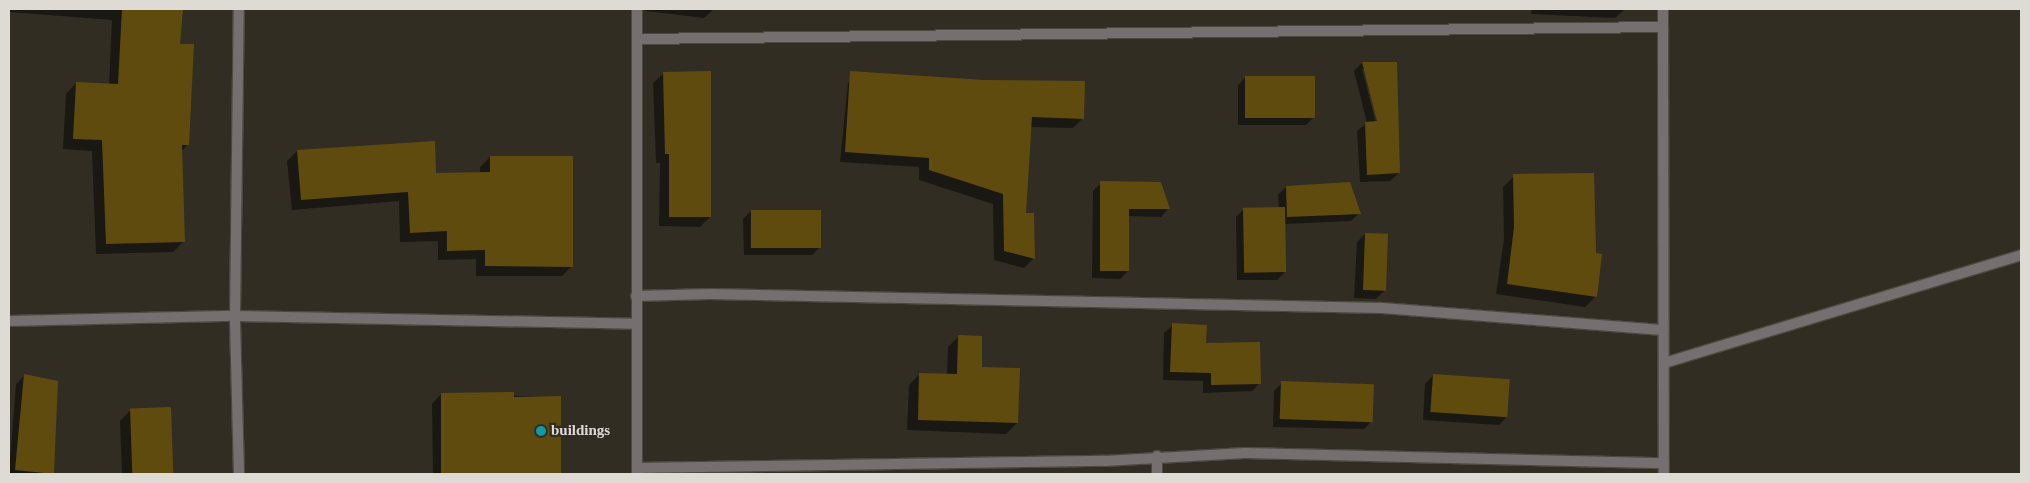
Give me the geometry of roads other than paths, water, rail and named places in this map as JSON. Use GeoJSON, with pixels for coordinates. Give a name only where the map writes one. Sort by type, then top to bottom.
{"type":"FeatureCollection","features":[{"type":"Feature","properties":{"kind":"street"},"geometry":{"type":"LineString","coordinates":[[239,9],[235,316],[239,474]]}},
{"type":"Feature","properties":{"kind":"street"},"geometry":{"type":"LineString","coordinates":[[637,9],[635,324],[637,471],[1105,461],[1157,456],[1245,452],[1664,462]]}},
{"type":"Feature","properties":{"kind":"street"},"geometry":{"type":"LineString","coordinates":[[1662,9],[1664,474]]}},
{"type":"Feature","properties":{"kind":"street"},"geometry":{"type":"LineString","coordinates":[[637,39],[1662,27]]}},
{"type":"Feature","properties":{"kind":"street"},"geometry":{"type":"LineString","coordinates":[[1664,363],[2021,255]]}},
{"type":"Feature","properties":{"kind":"street"},"geometry":{"type":"LineString","coordinates":[[636,296],[720,294],[1381,308],[1663,330]]}},
{"type":"Feature","properties":{"kind":"street"},"geometry":{"type":"LineString","coordinates":[[9,321],[235,316],[635,324]]}},
{"type":"Feature","properties":{"kind":"street"},"geometry":{"type":"LineString","coordinates":[[1157,456],[1157,474]]}},
{"type":"Feature","properties":{"kind":"place","name":"buildings"},"geometry":{"type":"Point","coordinates":[541,431]}}]}
